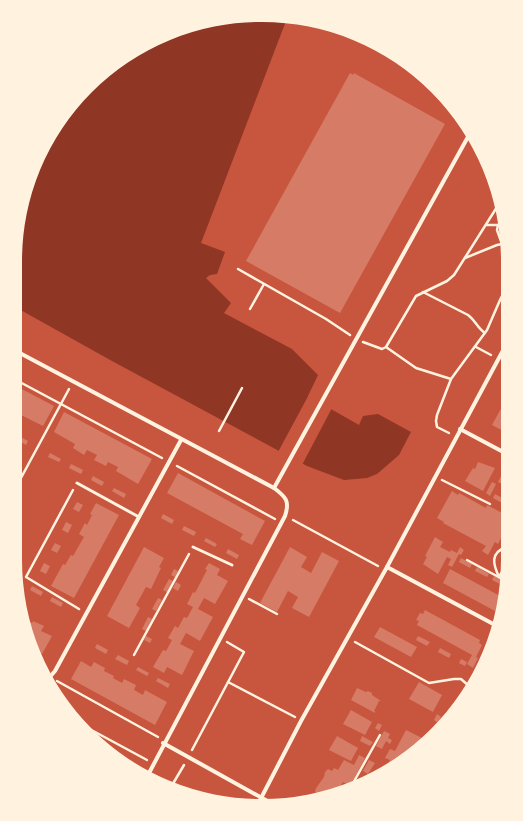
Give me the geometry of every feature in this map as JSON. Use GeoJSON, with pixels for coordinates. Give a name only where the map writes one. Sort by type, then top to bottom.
{"type":"FeatureCollection","features":[{"type":"Feature","properties":{"kind":"street"},"geometry":{"type":"LineString","coordinates":[[274,488],[467,138]]}},
{"type":"Feature","properties":{"kind":"street"},"geometry":{"type":"LineString","coordinates":[[22,354],[73,380],[181,440],[274,488],[286,499],[288,506],[282,522],[150,771]]}},
{"type":"Feature","properties":{"kind":"street"},"geometry":{"type":"LineString","coordinates":[[164,743],[262,798],[301,721],[386,568],[501,354]]}},
{"type":"Feature","properties":{"kind":"street"},"geometry":{"type":"LineString","coordinates":[[460,429],[501,451]]}},
{"type":"Feature","properties":{"kind":"street"},"geometry":{"type":"LineString","coordinates":[[52,675],[181,440]]}},
{"type":"Feature","properties":{"kind":"street"},"geometry":{"type":"LineString","coordinates":[[386,568],[492,623]]}},
{"type":"Feature","properties":{"kind":"lane"},"geometry":{"type":"LineString","coordinates":[[77,483],[139,517]]}},
{"type":"Feature","properties":{"kind":"lane"},"geometry":{"type":"LineString","coordinates":[[193,547],[232,565]]}},
{"type":"Feature","properties":{"kind":"path"},"geometry":{"type":"LineString","coordinates":[[238,269],[326,319],[356,340],[382,349],[386,347],[416,296],[447,281],[454,275],[495,210]]}},
{"type":"Feature","properties":{"kind":"path"},"geometry":{"type":"LineString","coordinates":[[486,225],[498,226],[497,230],[499,237]]}},
{"type":"Feature","properties":{"kind":"path"},"geometry":{"type":"LineString","coordinates":[[465,258],[500,245]]}},
{"type":"Feature","properties":{"kind":"path"},"geometry":{"type":"LineString","coordinates":[[250,309],[264,284]]}},
{"type":"Feature","properties":{"kind":"path"},"geometry":{"type":"LineString","coordinates":[[423,292],[473,318],[482,332],[485,333]]}},
{"type":"Feature","properties":{"kind":"path"},"geometry":{"type":"LineString","coordinates":[[456,437],[437,427],[437,415],[451,379],[485,333],[501,299]]}},
{"type":"Feature","properties":{"kind":"path"},"geometry":{"type":"LineString","coordinates":[[386,347],[416,368],[451,379]]}},
{"type":"Feature","properties":{"kind":"path"},"geometry":{"type":"LineString","coordinates":[[22,478],[73,380]]}},
{"type":"Feature","properties":{"kind":"path"},"geometry":{"type":"LineString","coordinates":[[22,383],[282,522]]}},
{"type":"Feature","properties":{"kind":"path"},"geometry":{"type":"LineString","coordinates":[[219,431],[242,388]]}},
{"type":"Feature","properties":{"kind":"path"},"geometry":{"type":"LineString","coordinates":[[435,476],[490,504]]}},
{"type":"Feature","properties":{"kind":"path"},"geometry":{"type":"LineString","coordinates":[[77,483],[26,577],[86,614]]}},
{"type":"Feature","properties":{"kind":"path"},"geometry":{"type":"LineString","coordinates":[[285,516],[386,568]]}},
{"type":"Feature","properties":{"kind":"path"},"geometry":{"type":"LineString","coordinates":[[134,655],[193,547]]}},
{"type":"Feature","properties":{"kind":"path"},"geometry":{"type":"LineString","coordinates":[[499,577],[496,570],[494,557],[501,550]]}},
{"type":"Feature","properties":{"kind":"path"},"geometry":{"type":"LineString","coordinates":[[467,560],[499,577]]}},
{"type":"Feature","properties":{"kind":"path"},"geometry":{"type":"LineString","coordinates":[[243,596],[277,614]]}},
{"type":"Feature","properties":{"kind":"path"},"geometry":{"type":"LineString","coordinates":[[174,782],[244,652],[220,638]]}},
{"type":"Feature","properties":{"kind":"path"},"geometry":{"type":"LineString","coordinates":[[347,638],[429,683],[461,679],[466,684]]}},
{"type":"Feature","properties":{"kind":"path"},"geometry":{"type":"LineString","coordinates":[[55,681],[156,735],[164,743]]}},
{"type":"Feature","properties":{"kind":"path"},"geometry":{"type":"LineString","coordinates":[[228,682],[301,721]]}},
{"type":"Feature","properties":{"kind":"path"},"geometry":{"type":"LineString","coordinates":[[96,733],[153,764]]}},
{"type":"Feature","properties":{"kind":"path"},"geometry":{"type":"LineString","coordinates":[[355,780],[380,735]]}},
{"type":"Feature","properties":{"kind":"shaded area"},"geometry":{"type":"Polygon","coordinates":[[[262,22],[285,24],[201,243],[225,252],[217,274],[210,275],[206,278],[231,303],[224,313],[292,349],[318,375],[308,396],[359,425],[363,416],[378,414],[411,432],[399,455],[377,474],[367,478],[344,480],[307,466],[22,311],[22,262],[24,230],[30,200],[40,170],[54,142],[71,116],[92,92],[116,71],[142,54],[170,40],[200,30],[230,24],[262,22]]]}},
{"type":"Feature","properties":{"kind":"pier"},"geometry":{"type":"Polygon","coordinates":[[[320,374],[311,396],[332,408],[302,465],[278,452],[320,374]]]}},
{"type":"Feature","properties":{"kind":"building"},"geometry":{"type":"Polygon","coordinates":[[[350,73],[353,75],[354,73],[445,124],[340,313],[246,261],[350,73]]]}},
{"type":"Feature","properties":{"kind":"building"},"geometry":{"type":"Polygon","coordinates":[[[22,389],[54,406],[43,426],[22,416],[22,389]]]}},
{"type":"Feature","properties":{"kind":"building"},"geometry":{"type":"Polygon","coordinates":[[[501,408],[501,430],[492,425],[501,408]]]}},
{"type":"Feature","properties":{"kind":"building"},"geometry":{"type":"Polygon","coordinates":[[[64,412],[152,459],[138,484],[116,471],[118,467],[108,462],[106,466],[94,460],[97,455],[87,450],[84,455],[73,448],[75,444],[54,432],[64,412]]]}},
{"type":"Feature","properties":{"kind":"building"},"geometry":{"type":"Polygon","coordinates":[[[22,438],[28,441],[26,445],[22,443],[22,438]]]}},
{"type":"Feature","properties":{"kind":"building"},"geometry":{"type":"Polygon","coordinates":[[[50,453],[61,459],[59,462],[48,457],[50,453]]]}},
{"type":"Feature","properties":{"kind":"building"},"geometry":{"type":"Polygon","coordinates":[[[478,462],[495,468],[483,491],[465,481],[473,468],[475,469],[478,462]]]}},
{"type":"Feature","properties":{"kind":"building"},"geometry":{"type":"Polygon","coordinates":[[[71,464],[83,470],[81,474],[69,468],[71,464]]]}},
{"type":"Feature","properties":{"kind":"building"},"geometry":{"type":"Polygon","coordinates":[[[178,473],[265,521],[252,545],[240,539],[243,534],[167,493],[178,473]]]}},
{"type":"Feature","properties":{"kind":"building"},"geometry":{"type":"Polygon","coordinates":[[[93,476],[104,482],[102,486],[91,480],[93,476]]]}},
{"type":"Feature","properties":{"kind":"building"},"geometry":{"type":"Polygon","coordinates":[[[501,476],[501,484],[498,482],[501,476]]]}},
{"type":"Feature","properties":{"kind":"building"},"geometry":{"type":"Polygon","coordinates":[[[492,482],[496,484],[490,496],[486,493],[492,482]]]}},
{"type":"Feature","properties":{"kind":"building"},"geometry":{"type":"Polygon","coordinates":[[[114,488],[126,494],[124,498],[112,491],[114,488]]]}},
{"type":"Feature","properties":{"kind":"building"},"geometry":{"type":"Polygon","coordinates":[[[452,491],[458,495],[459,493],[486,508],[487,505],[501,512],[501,538],[498,544],[495,542],[488,555],[482,551],[486,546],[443,523],[444,522],[437,518],[452,491]]]}},
{"type":"Feature","properties":{"kind":"building"},"geometry":{"type":"Polygon","coordinates":[[[495,494],[501,497],[501,502],[493,498],[495,494]]]}},
{"type":"Feature","properties":{"kind":"building"},"geometry":{"type":"Polygon","coordinates":[[[77,502],[83,505],[79,512],[73,509],[77,502]]]}},
{"type":"Feature","properties":{"kind":"building"},"geometry":{"type":"Polygon","coordinates":[[[96,503],[119,515],[74,598],[51,586],[63,564],[65,565],[71,555],[73,556],[84,537],[79,534],[85,523],[87,525],[92,515],[90,514],[96,503]]]}},
{"type":"Feature","properties":{"kind":"building"},"geometry":{"type":"Polygon","coordinates":[[[163,514],[174,520],[172,524],[161,518],[163,514]]]}},
{"type":"Feature","properties":{"kind":"building"},"geometry":{"type":"Polygon","coordinates":[[[66,522],[72,525],[68,533],[62,530],[66,522]]]}},
{"type":"Feature","properties":{"kind":"building"},"geometry":{"type":"Polygon","coordinates":[[[184,526],[196,532],[194,536],[182,530],[184,526]]]}},
{"type":"Feature","properties":{"kind":"building"},"geometry":{"type":"Polygon","coordinates":[[[435,537],[443,542],[440,547],[450,552],[451,550],[457,553],[460,547],[464,550],[461,555],[459,554],[452,567],[448,565],[451,559],[447,557],[438,574],[423,564],[427,557],[425,556],[435,537]]]}},
{"type":"Feature","properties":{"kind":"building"},"geometry":{"type":"Polygon","coordinates":[[[206,538],[217,544],[215,547],[204,541],[206,538]]]}},
{"type":"Feature","properties":{"kind":"building"},"geometry":{"type":"Polygon","coordinates":[[[55,543],[61,546],[57,553],[51,550],[55,543]]]}},
{"type":"Feature","properties":{"kind":"building"},"geometry":{"type":"Polygon","coordinates":[[[144,547],[164,558],[151,589],[146,587],[136,605],[140,608],[129,628],[107,616],[144,547]]]}},
{"type":"Feature","properties":{"kind":"building"},"geometry":{"type":"Polygon","coordinates":[[[290,547],[307,557],[301,567],[311,573],[322,552],[339,561],[309,617],[292,608],[298,597],[288,591],[277,612],[260,603],[290,547]]]}},
{"type":"Feature","properties":{"kind":"building"},"geometry":{"type":"Polygon","coordinates":[[[228,549],[239,555],[237,559],[226,553],[228,549]]]}},
{"type":"Feature","properties":{"kind":"building"},"geometry":{"type":"Polygon","coordinates":[[[461,558],[472,564],[470,568],[459,562],[461,558]]]}},
{"type":"Feature","properties":{"kind":"building"},"geometry":{"type":"Polygon","coordinates":[[[44,563],[50,566],[46,574],[40,571],[44,563]]]}},
{"type":"Feature","properties":{"kind":"building"},"geometry":{"type":"Polygon","coordinates":[[[209,563],[220,569],[217,575],[228,581],[215,604],[204,598],[198,609],[213,617],[200,641],[186,633],[180,644],[194,651],[182,675],[167,667],[164,673],[153,667],[163,650],[166,651],[172,640],[168,638],[175,626],[178,628],[184,617],[187,618],[193,607],[187,604],[193,592],[195,593],[209,563]]]}},
{"type":"Feature","properties":{"kind":"building"},"geometry":{"type":"Polygon","coordinates":[[[477,567],[489,574],[487,577],[475,571],[477,567]]]}},
{"type":"Feature","properties":{"kind":"building"},"geometry":{"type":"Polygon","coordinates":[[[174,569],[178,571],[175,577],[171,575],[174,569]]]}},
{"type":"Feature","properties":{"kind":"building"},"geometry":{"type":"Polygon","coordinates":[[[450,569],[498,595],[495,611],[443,583],[450,569]]]}},
{"type":"Feature","properties":{"kind":"building"},"geometry":{"type":"Polygon","coordinates":[[[494,576],[500,579],[499,584],[492,580],[494,576]]]}},
{"type":"Feature","properties":{"kind":"building"},"geometry":{"type":"Polygon","coordinates":[[[169,579],[173,581],[167,592],[163,590],[169,579]]]}},
{"type":"Feature","properties":{"kind":"building"},"geometry":{"type":"Polygon","coordinates":[[[176,582],[181,585],[178,591],[173,588],[176,582]]]}},
{"type":"Feature","properties":{"kind":"building"},"geometry":{"type":"Polygon","coordinates":[[[32,586],[43,592],[41,596],[30,590],[32,586]]]}},
{"type":"Feature","properties":{"kind":"building"},"geometry":{"type":"Polygon","coordinates":[[[52,597],[63,603],[61,607],[50,601],[52,597]]]}},
{"type":"Feature","properties":{"kind":"building"},"geometry":{"type":"Polygon","coordinates":[[[158,598],[162,600],[156,611],[152,609],[158,598]]]}},
{"type":"Feature","properties":{"kind":"building"},"geometry":{"type":"Polygon","coordinates":[[[425,610],[480,640],[479,643],[482,645],[476,657],[478,658],[473,668],[467,664],[472,655],[417,625],[419,621],[416,620],[420,613],[423,614],[425,610]]]}},
{"type":"Feature","properties":{"kind":"building"},"geometry":{"type":"Polygon","coordinates":[[[148,617],[152,619],[146,631],[142,629],[148,617]]]}},
{"type":"Feature","properties":{"kind":"building"},"geometry":{"type":"Polygon","coordinates":[[[33,621],[44,626],[41,631],[52,636],[42,654],[30,622],[32,623],[33,621]]]}},
{"type":"Feature","properties":{"kind":"building"},"geometry":{"type":"Polygon","coordinates":[[[380,627],[417,647],[411,657],[374,637],[380,627]]]}},
{"type":"Feature","properties":{"kind":"building"},"geometry":{"type":"Polygon","coordinates":[[[146,636],[152,639],[150,643],[144,640],[146,636]]]}},
{"type":"Feature","properties":{"kind":"building"},"geometry":{"type":"Polygon","coordinates":[[[418,636],[430,642],[427,646],[416,640],[418,636]]]}},
{"type":"Feature","properties":{"kind":"building"},"geometry":{"type":"Polygon","coordinates":[[[97,644],[108,650],[106,654],[95,648],[97,644]]]}},
{"type":"Feature","properties":{"kind":"building"},"geometry":{"type":"Polygon","coordinates":[[[440,648],[451,654],[449,658],[438,652],[440,648]]]}},
{"type":"Feature","properties":{"kind":"building"},"geometry":{"type":"Polygon","coordinates":[[[118,655],[129,661],[127,665],[115,659],[118,655]]]}},
{"type":"Feature","properties":{"kind":"building"},"geometry":{"type":"Polygon","coordinates":[[[461,659],[467,662],[465,666],[459,663],[461,659]]]}},
{"type":"Feature","properties":{"kind":"building"},"geometry":{"type":"Polygon","coordinates":[[[81,661],[91,667],[94,662],[105,668],[104,671],[114,676],[113,678],[122,683],[124,679],[136,685],[134,690],[143,695],[145,690],[167,702],[155,725],[71,679],[81,661]]]}},
{"type":"Feature","properties":{"kind":"building"},"geometry":{"type":"Polygon","coordinates":[[[138,667],[149,673],[147,676],[136,670],[138,667]]]}},
{"type":"Feature","properties":{"kind":"building"},"geometry":{"type":"Polygon","coordinates":[[[158,678],[170,684],[168,688],[156,681],[158,678]]]}},
{"type":"Feature","properties":{"kind":"building"},"geometry":{"type":"Polygon","coordinates":[[[419,682],[442,695],[433,712],[409,699],[419,682]]]}},
{"type":"Feature","properties":{"kind":"building"},"geometry":{"type":"Polygon","coordinates":[[[357,688],[372,693],[372,695],[381,701],[379,701],[374,711],[375,713],[351,700],[357,688]]]}},
{"type":"Feature","properties":{"kind":"building"},"geometry":{"type":"Polygon","coordinates":[[[351,710],[372,722],[365,735],[343,724],[351,710]]]}},
{"type":"Feature","properties":{"kind":"building"},"geometry":{"type":"Polygon","coordinates":[[[437,714],[441,717],[437,722],[434,720],[437,714]]]}},
{"type":"Feature","properties":{"kind":"building"},"geometry":{"type":"Polygon","coordinates":[[[378,723],[382,725],[379,731],[375,728],[378,723]]]}},
{"type":"Feature","properties":{"kind":"building"},"geometry":{"type":"Polygon","coordinates":[[[406,730],[421,738],[389,763],[390,760],[385,758],[390,749],[395,751],[406,730]]]}},
{"type":"Feature","properties":{"kind":"building"},"geometry":{"type":"Polygon","coordinates":[[[384,731],[390,734],[388,738],[392,740],[390,744],[386,741],[382,749],[376,746],[384,731]]]}},
{"type":"Feature","properties":{"kind":"building"},"geometry":{"type":"Polygon","coordinates":[[[337,736],[358,748],[351,761],[329,750],[337,736]]]}},
{"type":"Feature","properties":{"kind":"building"},"geometry":{"type":"Polygon","coordinates":[[[362,736],[373,742],[370,746],[360,741],[362,736]]]}},
{"type":"Feature","properties":{"kind":"building"},"geometry":{"type":"Polygon","coordinates":[[[359,755],[365,758],[353,781],[346,783],[343,782],[341,785],[315,792],[328,769],[332,771],[334,768],[338,770],[344,760],[354,765],[359,755]]]}},
{"type":"Feature","properties":{"kind":"building"},"geometry":{"type":"Polygon","coordinates":[[[369,760],[375,763],[368,773],[363,771],[369,760]]]}}]}
